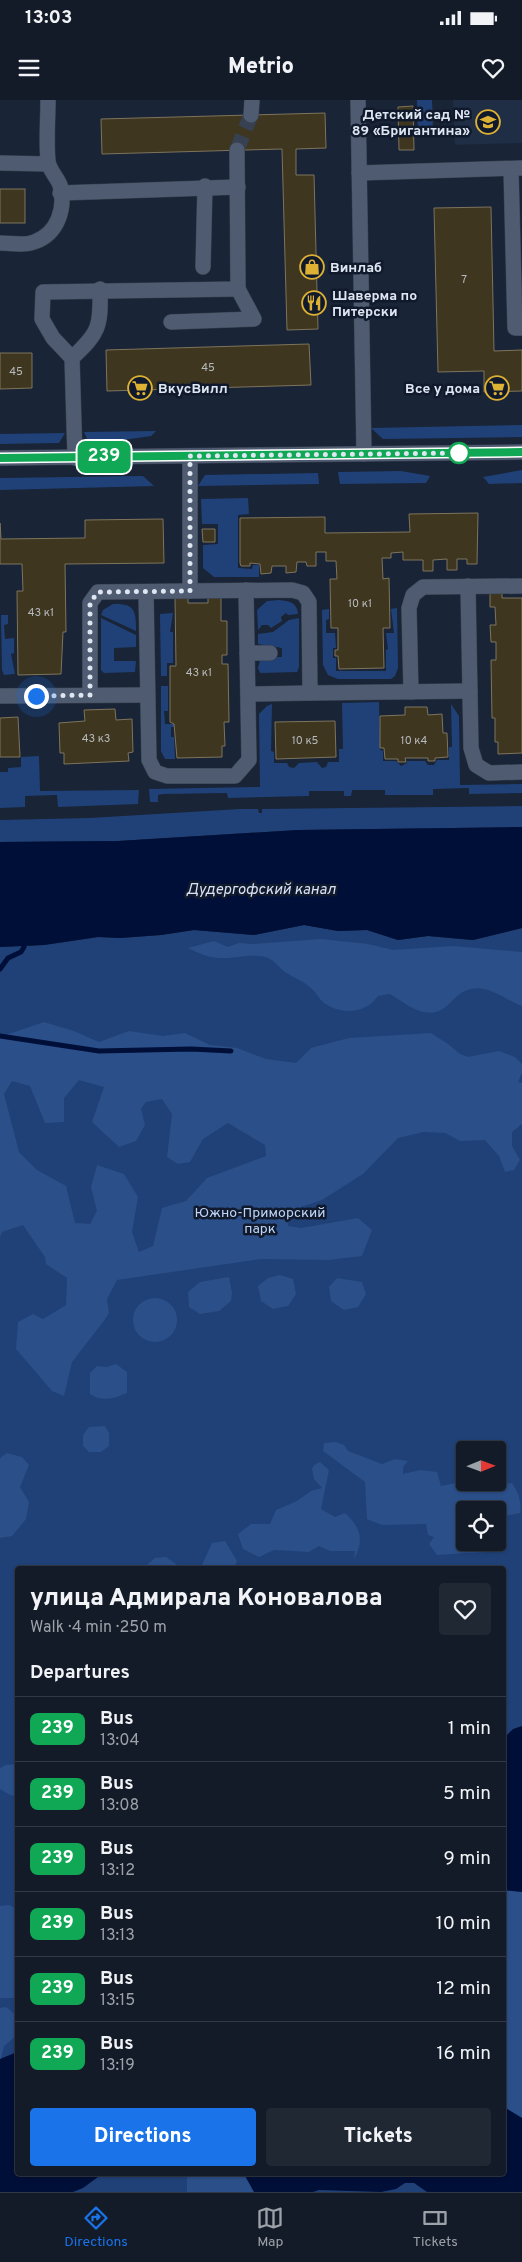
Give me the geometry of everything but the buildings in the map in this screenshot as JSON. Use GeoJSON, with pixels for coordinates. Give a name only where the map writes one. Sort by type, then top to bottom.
{"type":"FeatureCollection","features":[{"type":"Feature","properties":{"kind":"street"},"geometry":{"type":"LineString","coordinates":[[0,244],[33,243],[47,235],[56,225],[60,215],[62,207],[60,185],[48,164],[48,100]]}},
{"type":"Feature","properties":{"kind":"street"},"geometry":{"type":"LineString","coordinates":[[358,100],[364,454]]}},
{"type":"Feature","properties":{"kind":"street"},"geometry":{"type":"LineString","coordinates":[[171,322],[254,319],[238,289],[237,150]]}},
{"type":"Feature","properties":{"kind":"street"},"geometry":{"type":"LineString","coordinates":[[0,163],[48,164]]}},
{"type":"Feature","properties":{"kind":"street"},"geometry":{"type":"LineString","coordinates":[[359,173],[516,168],[515,328],[522,328]]}},
{"type":"Feature","properties":{"kind":"street"},"geometry":{"type":"LineString","coordinates":[[60,193],[205,186],[238,187]]}},
{"type":"Feature","properties":{"kind":"street"},"geometry":{"type":"LineString","coordinates":[[203,267],[205,186]]}},
{"type":"Feature","properties":{"kind":"street"},"geometry":{"type":"LineString","coordinates":[[76,458],[72,358],[53,338],[42,319],[43,292],[238,289]]}},
{"type":"Feature","properties":{"kind":"street"},"geometry":{"type":"LineString","coordinates":[[72,358],[92,339],[99,322],[100,290]]}},
{"type":"Feature","properties":{"kind":"street"},"geometry":{"type":"LineString","coordinates":[[0,458],[522,452]]}},
{"type":"Feature","properties":{"kind":"street"},"geometry":{"type":"LineString","coordinates":[[190,456],[190,591]]}},
{"type":"Feature","properties":{"kind":"street"},"geometry":{"type":"LineString","coordinates":[[468,586],[471,748],[476,765],[489,772],[522,772]]}},
{"type":"Feature","properties":{"kind":"street"},"geometry":{"type":"LineString","coordinates":[[411,692],[409,608],[413,595],[423,587],[522,586]]}},
{"type":"Feature","properties":{"kind":"street"},"geometry":{"type":"LineString","coordinates":[[146,592],[148,760],[155,772],[167,776],[235,776],[249,760],[246,590]]}},
{"type":"Feature","properties":{"kind":"street"},"geometry":{"type":"LineString","coordinates":[[90,695],[90,603],[98,592],[246,590],[292,590],[303,592],[309,602],[310,693]]}},
{"type":"Feature","properties":{"kind":"street"},"geometry":{"type":"LineString","coordinates":[[247,653],[270,652]]}},
{"type":"Feature","properties":{"kind":"street"},"geometry":{"type":"LineString","coordinates":[[248,694],[470,691]]}},
{"type":"Feature","properties":{"kind":"street"},"geometry":{"type":"LineString","coordinates":[[0,696],[147,695]]}},
{"type":"Feature","properties":{"kind":"shaded area","name":"Детский сад № 89 «Бригантина»"},"geometry":{"type":"Polygon","coordinates":[[[453,100],[522,100],[522,143],[455,145],[453,100]]]}},
{"type":"Feature","properties":{"kind":"green space"},"geometry":{"type":"Polygon","coordinates":[[[417,100],[432,100],[433,132],[418,133],[417,100]]]}},
{"type":"Feature","properties":{"kind":"green space"},"geometry":{"type":"Polygon","coordinates":[[[522,425],[522,437],[383,439],[371,428],[522,425]]]}},
{"type":"Feature","properties":{"kind":"green space"},"geometry":{"type":"Polygon","coordinates":[[[156,431],[151,436],[89,443],[84,432],[156,431]]]}},
{"type":"Feature","properties":{"kind":"green space"},"geometry":{"type":"Polygon","coordinates":[[[65,433],[59,443],[0,444],[0,434],[65,433]]]}},
{"type":"Feature","properties":{"kind":"green space"},"geometry":{"type":"Polygon","coordinates":[[[522,470],[522,483],[489,484],[483,477],[522,470]]]}},
{"type":"Feature","properties":{"kind":"green space"},"geometry":{"type":"Polygon","coordinates":[[[401,471],[430,476],[426,483],[340,484],[338,472],[401,471]]]}},
{"type":"Feature","properties":{"kind":"green space"},"geometry":{"type":"Polygon","coordinates":[[[318,473],[319,484],[198,486],[205,475],[318,473]]]}},
{"type":"Feature","properties":{"kind":"green space"},"geometry":{"type":"Polygon","coordinates":[[[143,476],[154,486],[0,490],[0,478],[143,476]]]}},
{"type":"Feature","properties":{"kind":"green space"},"geometry":{"type":"Polygon","coordinates":[[[248,498],[249,514],[238,515],[238,568],[252,569],[253,565],[259,565],[259,577],[214,577],[203,568],[203,545],[218,544],[218,524],[202,524],[201,499],[248,498]]]}},
{"type":"Feature","properties":{"kind":"green space"},"geometry":{"type":"Polygon","coordinates":[[[279,600],[294,605],[298,614],[288,615],[286,613],[281,617],[282,621],[271,628],[268,625],[262,625],[258,630],[257,610],[267,601],[279,600]]]}},
{"type":"Feature","properties":{"kind":"green space"},"geometry":{"type":"Polygon","coordinates":[[[113,604],[126,605],[133,610],[136,618],[136,631],[101,615],[103,610],[113,604]]]}},
{"type":"Feature","properties":{"kind":"green space"},"geometry":{"type":"Polygon","coordinates":[[[397,608],[398,668],[395,676],[391,679],[338,679],[328,675],[323,665],[322,610],[329,609],[329,619],[326,620],[326,633],[335,633],[336,648],[333,648],[333,658],[336,658],[336,671],[386,671],[386,650],[388,649],[386,633],[394,633],[391,609],[397,608]]]}},
{"type":"Feature","properties":{"kind":"green space"},"geometry":{"type":"Polygon","coordinates":[[[173,613],[170,632],[173,632],[173,663],[167,663],[167,676],[161,676],[160,614],[173,613]]]}},
{"type":"Feature","properties":{"kind":"green space"},"geometry":{"type":"Polygon","coordinates":[[[1,615],[8,615],[8,624],[4,625],[5,639],[14,638],[14,653],[11,654],[15,674],[4,675],[2,670],[1,615]]]}},
{"type":"Feature","properties":{"kind":"green space"},"geometry":{"type":"Polygon","coordinates":[[[101,618],[136,635],[136,647],[114,648],[114,661],[136,661],[135,672],[104,673],[101,670],[101,618]]]}},
{"type":"Feature","properties":{"kind":"green space"},"geometry":{"type":"Polygon","coordinates":[[[299,618],[299,667],[297,672],[260,673],[258,668],[260,661],[274,660],[274,657],[282,657],[282,648],[258,644],[258,634],[273,632],[289,620],[299,618]]]}},
{"type":"Feature","properties":{"kind":"green space"},"geometry":{"type":"Polygon","coordinates":[[[161,686],[168,686],[168,711],[164,711],[165,724],[174,724],[174,727],[171,727],[171,737],[174,737],[175,759],[165,759],[161,751],[161,686]]]}},
{"type":"Feature","properties":{"kind":"green space"},"geometry":{"type":"Polygon","coordinates":[[[379,702],[380,750],[383,751],[383,761],[396,761],[401,766],[407,763],[407,761],[425,761],[428,765],[434,765],[437,760],[449,760],[449,747],[452,747],[451,704],[459,716],[460,785],[522,784],[522,793],[469,794],[469,788],[433,789],[433,795],[385,795],[385,790],[352,790],[351,796],[344,796],[344,791],[309,791],[309,796],[228,798],[227,793],[163,794],[158,795],[158,802],[150,802],[149,789],[260,787],[259,714],[267,706],[272,704],[271,751],[274,752],[274,763],[287,763],[289,767],[294,768],[299,763],[317,762],[322,768],[326,767],[328,762],[339,762],[339,749],[343,749],[342,703],[379,702]]]}},
{"type":"Feature","properties":{"kind":"green space"},"geometry":{"type":"Polygon","coordinates":[[[39,756],[40,791],[139,790],[138,804],[58,807],[57,795],[25,796],[25,807],[0,808],[0,772],[8,772],[8,768],[21,767],[21,757],[39,756]]]}},
{"type":"Feature","properties":{"kind":"green space"},"geometry":{"type":"Polygon","coordinates":[[[522,806],[522,827],[298,830],[118,841],[0,842],[0,820],[90,818],[240,809],[258,809],[259,813],[262,813],[262,809],[522,806]]]}},
{"type":"Feature","properties":{"kind":"green space","name":"Южно-Приморский парк"},"geometry":{"type":"Polygon","coordinates":[[[304,925],[338,931],[367,930],[398,940],[428,936],[473,940],[522,928],[522,2192],[0,2192],[0,947],[44,945],[98,937],[120,938],[194,930],[254,935],[304,925]]]}},
{"type":"Feature","properties":{"kind":"green space"},"geometry":{"type":"Polygon","coordinates":[[[321,939],[368,944],[393,950],[453,946],[522,952],[522,1006],[490,991],[477,988],[464,991],[441,1010],[434,1012],[426,1013],[419,1011],[390,994],[378,996],[373,1002],[360,1009],[346,1011],[324,1003],[308,986],[265,957],[217,958],[188,948],[214,941],[228,947],[239,943],[253,944],[321,939]]]}},
{"type":"Feature","properties":{"kind":"green space"},"geometry":{"type":"Polygon","coordinates":[[[44,1022],[74,1031],[99,1042],[129,1031],[163,1036],[185,1033],[210,1045],[237,1048],[266,1059],[296,1063],[311,1048],[349,1038],[431,1033],[460,1054],[468,1057],[499,1051],[515,1057],[522,1064],[522,1073],[518,1082],[522,1083],[522,1124],[512,1132],[512,1146],[520,1160],[514,1170],[505,1172],[499,1156],[485,1140],[460,1141],[445,1133],[424,1132],[398,1138],[363,1174],[322,1200],[295,1209],[287,1218],[288,1226],[301,1228],[358,1218],[372,1230],[362,1256],[328,1260],[261,1259],[117,1280],[107,1299],[109,1313],[72,1362],[64,1396],[52,1391],[16,1349],[18,1322],[33,1314],[43,1319],[66,1305],[67,1278],[46,1264],[45,1257],[23,1225],[2,1232],[0,1237],[0,1037],[44,1022]],[[79,1080],[64,1098],[64,1122],[45,1123],[30,1086],[12,1081],[4,1094],[19,1152],[37,1170],[66,1186],[75,1223],[90,1224],[97,1211],[91,1187],[97,1165],[124,1174],[138,1197],[132,1232],[139,1252],[153,1246],[162,1208],[186,1201],[207,1178],[266,1156],[265,1145],[228,1123],[203,1139],[190,1162],[178,1164],[167,1157],[172,1114],[162,1099],[146,1102],[141,1109],[145,1125],[136,1141],[119,1147],[92,1122],[104,1087],[79,1080]]]}},
{"type":"Feature","properties":{"kind":"green space"},"geometry":{"type":"Polygon","coordinates":[[[280,1275],[293,1279],[296,1294],[288,1306],[273,1309],[261,1301],[258,1286],[268,1278],[280,1275]]]}},
{"type":"Feature","properties":{"kind":"green space"},"geometry":{"type":"Polygon","coordinates":[[[229,1277],[232,1293],[231,1301],[219,1311],[200,1314],[189,1307],[188,1292],[200,1282],[229,1277]]]}},
{"type":"Feature","properties":{"kind":"green space"},"geometry":{"type":"Polygon","coordinates":[[[337,1278],[362,1282],[366,1294],[358,1307],[344,1310],[331,1301],[329,1287],[337,1278]]]}},
{"type":"Feature","properties":{"kind":"green space"},"geometry":{"type":"Polygon","coordinates":[[[151,1298],[159,1298],[171,1304],[177,1320],[171,1336],[159,1342],[151,1342],[139,1336],[133,1324],[133,1316],[139,1304],[151,1298]]]}},
{"type":"Feature","properties":{"kind":"green space"},"geometry":{"type":"Polygon","coordinates":[[[116,1364],[127,1372],[127,1393],[108,1399],[90,1394],[90,1373],[97,1366],[107,1367],[116,1364]]]}},
{"type":"Feature","properties":{"kind":"green space"},"geometry":{"type":"Polygon","coordinates":[[[105,1426],[109,1433],[109,1446],[101,1452],[89,1452],[83,1446],[83,1435],[89,1427],[105,1426]]]}},
{"type":"Feature","properties":{"kind":"green space"},"geometry":{"type":"Polygon","coordinates":[[[336,1442],[344,1445],[348,1451],[382,1464],[395,1459],[408,1461],[403,1467],[403,1474],[420,1470],[437,1472],[441,1486],[456,1483],[456,1491],[506,1491],[506,1484],[512,1483],[519,1497],[520,1513],[506,1516],[506,1501],[456,1501],[456,1551],[488,1551],[437,1555],[429,1544],[434,1537],[428,1535],[426,1524],[382,1525],[367,1519],[365,1482],[323,1451],[324,1443],[336,1442]]]}},
{"type":"Feature","properties":{"kind":"green space"},"geometry":{"type":"Polygon","coordinates":[[[7,1453],[22,1457],[29,1465],[20,1487],[29,1502],[26,1519],[12,1536],[0,1538],[0,1458],[7,1453]]]}},
{"type":"Feature","properties":{"kind":"green space"},"geometry":{"type":"Polygon","coordinates":[[[320,1462],[329,1470],[321,1509],[335,1517],[345,1513],[354,1523],[360,1539],[354,1559],[355,1551],[330,1551],[319,1546],[309,1552],[274,1550],[259,1557],[243,1549],[238,1534],[251,1524],[270,1524],[276,1510],[297,1501],[311,1491],[322,1488],[314,1479],[312,1469],[314,1465],[320,1462]]]}},
{"type":"Feature","properties":{"kind":"green space"},"geometry":{"type":"Polygon","coordinates":[[[225,1541],[237,1561],[235,1566],[202,1566],[212,1543],[225,1541]]]}},
{"type":"Feature","properties":{"kind":"green space"},"geometry":{"type":"Polygon","coordinates":[[[166,1557],[179,1566],[146,1566],[155,1558],[166,1557]]]}},
{"type":"Feature","properties":{"kind":"green space"},"geometry":{"type":"Polygon","coordinates":[[[15,1764],[15,1796],[0,1789],[0,1768],[15,1764]]]}},
{"type":"Feature","properties":{"kind":"green space"},"geometry":{"type":"Polygon","coordinates":[[[506,1890],[522,1892],[522,2118],[506,2108],[506,1890]]]}},
{"type":"Feature","properties":{"kind":"green space"},"geometry":{"type":"Polygon","coordinates":[[[9,1905],[15,1908],[15,1998],[0,1998],[0,1906],[9,1905]]]}},
{"type":"Feature","properties":{"kind":"green space"},"geometry":{"type":"Polygon","coordinates":[[[6,2007],[15,2014],[15,2037],[4,2046],[0,2063],[0,2008],[6,2007]]]}},
{"type":"Feature","properties":{"kind":"green space"},"geometry":{"type":"Polygon","coordinates":[[[187,2176],[245,2176],[254,2192],[187,2192],[187,2176]]]}},
{"type":"Feature","properties":{"kind":"water","name":"Дудергофский канал"},"geometry":{"type":"Polygon","coordinates":[[[522,827],[522,928],[473,940],[428,936],[398,940],[367,930],[338,931],[304,925],[254,935],[194,930],[161,935],[120,938],[98,937],[44,945],[0,947],[0,842],[118,841],[298,830],[522,827]]]}},
{"type":"Feature","properties":{"kind":"water"},"geometry":{"type":"Polygon","coordinates":[[[522,1726],[522,1892],[506,1890],[506,1736],[513,1729],[522,1726]]]}},
{"type":"Feature","properties":{"kind":"water"},"geometry":{"type":"Polygon","coordinates":[[[15,2053],[15,2176],[99,2176],[83,2188],[73,2192],[0,2192],[0,2059],[15,2053]]]}},
{"type":"Feature","properties":{"kind":"water"},"geometry":{"type":"Polygon","coordinates":[[[506,2108],[522,2118],[522,2192],[427,2192],[414,2183],[405,2183],[396,2189],[381,2192],[319,2190],[313,2192],[254,2192],[245,2176],[506,2176],[506,2108]]]}},
{"type":"Feature","properties":{"kind":"waterway"},"geometry":{"type":"LineString","coordinates":[[0,969],[8,958],[21,952],[24,947]]}},
{"type":"Feature","properties":{"kind":"waterway"},"geometry":{"type":"LineString","coordinates":[[0,1036],[99,1051],[191,1049],[231,1051]]}},
{"type":"Feature","properties":{"kind":"tunnel"},"geometry":{"type":"LineString","coordinates":[[237,150],[251,115]]}},
{"type":"Feature","properties":{"kind":"bus line","name":"239"},"geometry":{"type":"LineString","coordinates":[[0,458],[522,452]]}},
{"type":"Feature","properties":{"kind":"place","name":"Детский сад № 89 «Бригантина»"},"geometry":{"type":"Point","coordinates":[488,122]}},
{"type":"Feature","properties":{"kind":"place","name":"Винлаб"},"geometry":{"type":"Point","coordinates":[312,267]}},
{"type":"Feature","properties":{"kind":"place","name":"Шаверма по Питерски"},"geometry":{"type":"Point","coordinates":[314,303]}},
{"type":"Feature","properties":{"kind":"place","name":"ВкусВилл"},"geometry":{"type":"Point","coordinates":[140,388]}},
{"type":"Feature","properties":{"kind":"place","name":"Все у дома"},"geometry":{"type":"Point","coordinates":[497,388]}},
{"type":"Feature","properties":{"kind":"route"},"geometry":{"type":"LineString","coordinates":[[36,696],[90,695],[90,603],[98,592],[190,591],[190,456],[459,453]]}}]}
